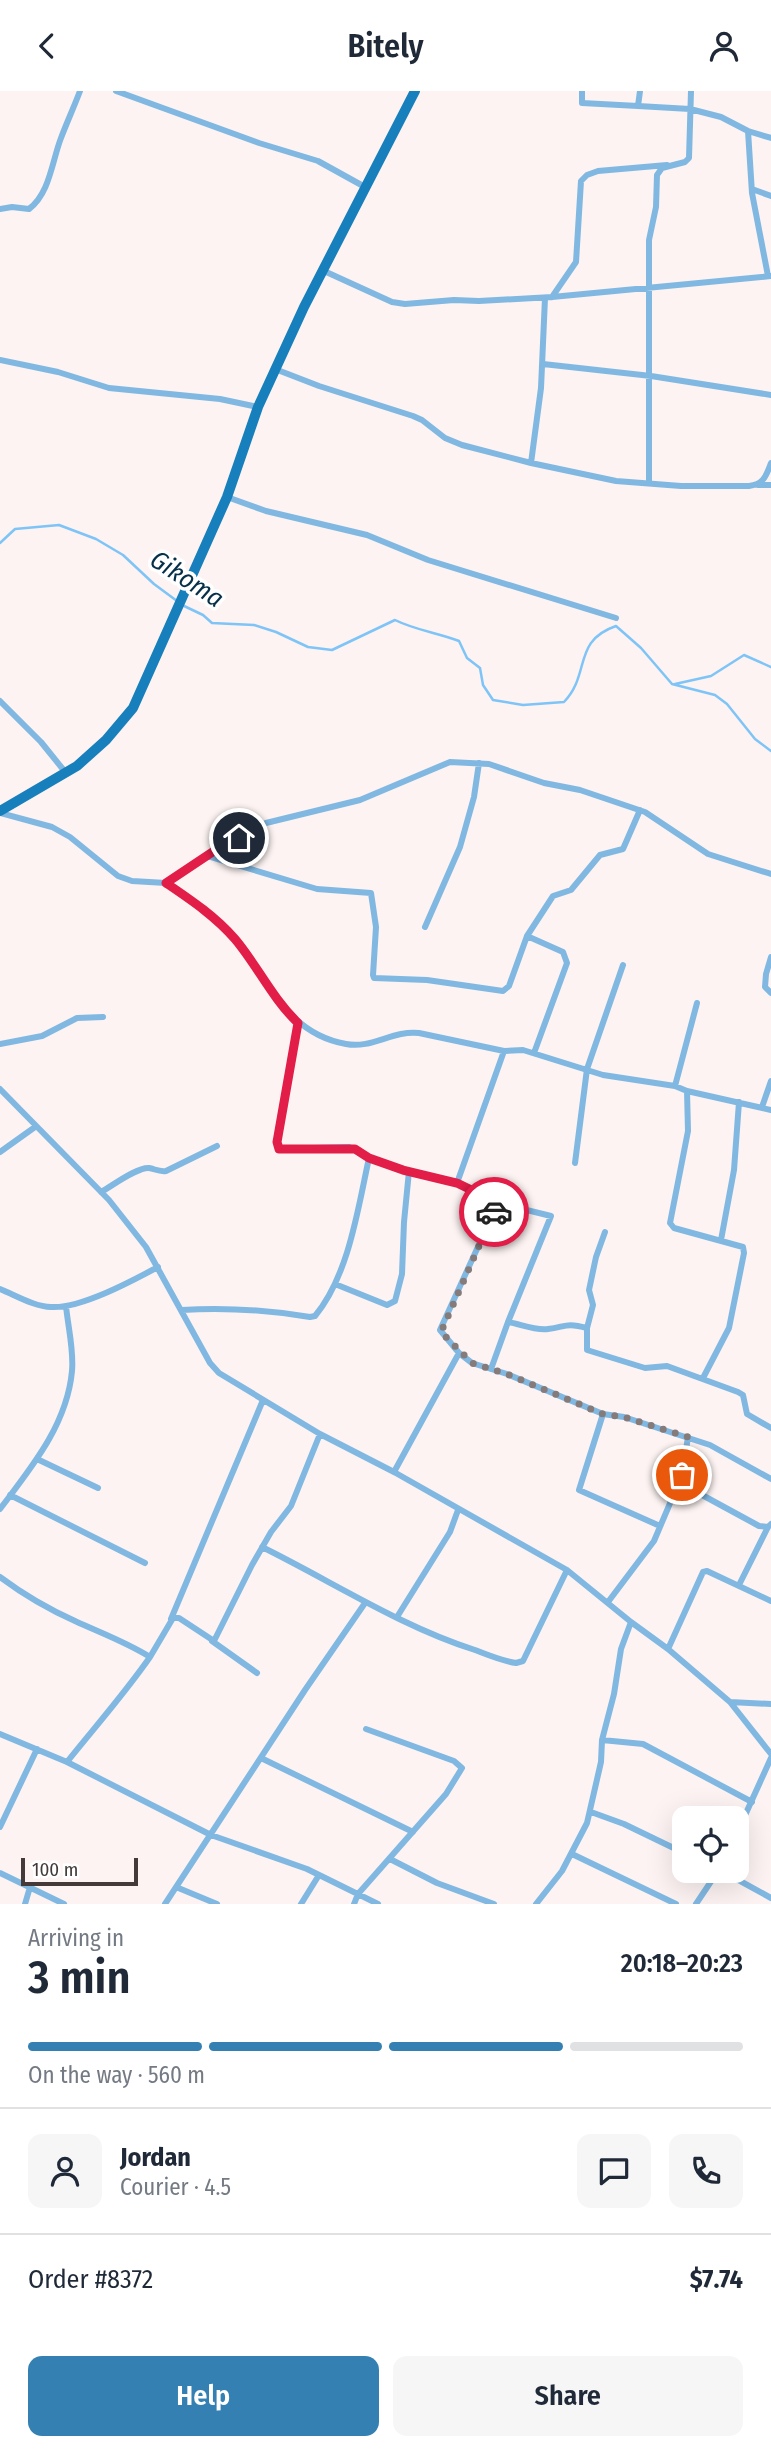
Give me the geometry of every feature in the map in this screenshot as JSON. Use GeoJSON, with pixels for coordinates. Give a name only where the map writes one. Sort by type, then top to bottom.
{"type":"FeatureCollection","features":[{"type":"Feature","properties":{"kind":"main road"},"geometry":{"type":"LineString","coordinates":[[0,812],[66,773],[106,740],[133,708],[226,497],[257,407],[304,307],[415,91]]}},
{"type":"Feature","properties":{"kind":"street"},"geometry":{"type":"LineString","coordinates":[[0,209],[29,209],[40,199],[80,91]]}},
{"type":"Feature","properties":{"kind":"street"},"geometry":{"type":"LineString","coordinates":[[116,91],[259,143],[318,161],[365,187]]}},
{"type":"Feature","properties":{"kind":"street"},"geometry":{"type":"LineString","coordinates":[[582,91],[582,103],[690,109],[721,117],[748,131],[771,138]]}},
{"type":"Feature","properties":{"kind":"street"},"geometry":{"type":"LineString","coordinates":[[638,106],[640,91]]}},
{"type":"Feature","properties":{"kind":"street"},"geometry":{"type":"LineString","coordinates":[[649,484],[649,240],[656,207],[657,175],[662,168],[685,162],[689,158],[691,91]]}},
{"type":"Feature","properties":{"kind":"street"},"geometry":{"type":"LineString","coordinates":[[324,271],[398,304],[549,297],[769,276],[752,188],[748,131]]}},
{"type":"Feature","properties":{"kind":"street"},"geometry":{"type":"LineString","coordinates":[[531,463],[549,297],[576,262],[581,181],[587,175],[598,171],[673,165]]}},
{"type":"Feature","properties":{"kind":"street"},"geometry":{"type":"LineString","coordinates":[[752,188],[771,197]]}},
{"type":"Feature","properties":{"kind":"street"},"geometry":{"type":"LineString","coordinates":[[0,360],[58,372],[109,388],[220,399],[257,407]]}},
{"type":"Feature","properties":{"kind":"street"},"geometry":{"type":"LineString","coordinates":[[543,364],[650,376],[771,395]]}},
{"type":"Feature","properties":{"kind":"street"},"geometry":{"type":"LineString","coordinates":[[275,369],[413,416],[445,438],[462,445],[531,463],[603,479],[649,484],[771,485]]}},
{"type":"Feature","properties":{"kind":"street"},"geometry":{"type":"LineString","coordinates":[[756,485],[765,479],[771,463]]}},
{"type":"Feature","properties":{"kind":"street"},"geometry":{"type":"LineString","coordinates":[[226,497],[266,512],[367,535],[428,560],[617,618]]}},
{"type":"Feature","properties":{"kind":"street"},"geometry":{"type":"LineString","coordinates":[[0,701],[41,742],[66,773]]}},
{"type":"Feature","properties":{"kind":"street"},"geometry":{"type":"LineString","coordinates":[[166,883],[206,856],[266,823],[360,800],[450,762],[499,767],[544,783],[580,789],[660,820],[708,854],[771,874]]}},
{"type":"Feature","properties":{"kind":"street"},"geometry":{"type":"LineString","coordinates":[[425,927],[460,848],[474,797],[479,763]]}},
{"type":"Feature","properties":{"kind":"street"},"geometry":{"type":"LineString","coordinates":[[206,856],[317,889],[371,893],[376,927],[373,975],[378,979],[427,980],[503,991],[509,986],[527,936],[553,896],[571,890],[600,855],[624,849],[640,810]]}},
{"type":"Feature","properties":{"kind":"street"},"geometry":{"type":"LineString","coordinates":[[0,812],[52,827],[70,837],[118,876],[132,881],[166,883],[214,917],[235,939],[282,1006],[310,1032],[342,1044],[356,1046],[410,1032],[504,1051],[523,1050],[603,1075],[675,1086],[771,1110]]}},
{"type":"Feature","properties":{"kind":"street"},"geometry":{"type":"LineString","coordinates":[[527,936],[563,952],[567,958],[534,1053]]}},
{"type":"Feature","properties":{"kind":"street"},"geometry":{"type":"LineString","coordinates":[[771,957],[765,987],[771,993]]}},
{"type":"Feature","properties":{"kind":"street"},"geometry":{"type":"LineString","coordinates":[[575,1163],[587,1069],[623,965]]}},
{"type":"Feature","properties":{"kind":"street"},"geometry":{"type":"LineString","coordinates":[[675,1086],[697,1003]]}},
{"type":"Feature","properties":{"kind":"street"},"geometry":{"type":"LineString","coordinates":[[0,1044],[42,1036],[77,1018],[103,1017]]}},
{"type":"Feature","properties":{"kind":"street"},"geometry":{"type":"LineString","coordinates":[[298,1023],[278,1146],[286,1150],[349,1147],[369,1158],[457,1183],[498,1203],[551,1216],[491,1370]]}},
{"type":"Feature","properties":{"kind":"street"},"geometry":{"type":"LineString","coordinates":[[457,1183],[504,1051]]}},
{"type":"Feature","properties":{"kind":"street"},"geometry":{"type":"LineString","coordinates":[[762,1107],[771,1081]]}},
{"type":"Feature","properties":{"kind":"street"},"geometry":{"type":"LineString","coordinates":[[0,1089],[101,1192],[146,1247],[210,1363],[219,1373],[320,1434],[394,1472],[567,1570],[668,1649],[730,1702],[771,1756],[749,1808]]}},
{"type":"Feature","properties":{"kind":"street"},"geometry":{"type":"LineString","coordinates":[[687,1091],[688,1131],[670,1223],[674,1229],[743,1247],[744,1253],[729,1328],[703,1378]]}},
{"type":"Feature","properties":{"kind":"street"},"geometry":{"type":"LineString","coordinates":[[721,1240],[734,1170],[739,1102]]}},
{"type":"Feature","properties":{"kind":"street"},"geometry":{"type":"LineString","coordinates":[[0,1152],[35,1126]]}},
{"type":"Feature","properties":{"kind":"street"},"geometry":{"type":"LineString","coordinates":[[101,1192],[141,1169],[166,1171],[217,1146]]}},
{"type":"Feature","properties":{"kind":"street"},"geometry":{"type":"LineString","coordinates":[[182,1310],[220,1307],[313,1317],[335,1284],[355,1219],[369,1158]]}},
{"type":"Feature","properties":{"kind":"street"},"geometry":{"type":"LineString","coordinates":[[335,1284],[387,1305],[396,1301],[402,1274],[409,1171]]}},
{"type":"Feature","properties":{"kind":"street"},"geometry":{"type":"LineString","coordinates":[[498,1203],[440,1330],[459,1353],[472,1363],[507,1374],[603,1414],[624,1417],[688,1437],[721,1451],[771,1479]]}},
{"type":"Feature","properties":{"kind":"street"},"geometry":{"type":"LineString","coordinates":[[605,1232],[589,1290],[593,1302],[586,1347],[591,1352],[645,1368],[667,1366],[743,1395],[747,1414],[771,1428]]}},
{"type":"Feature","properties":{"kind":"street"},"geometry":{"type":"LineString","coordinates":[[0,1289],[45,1307],[66,1306],[123,1286],[158,1267]]}},
{"type":"Feature","properties":{"kind":"street"},"geometry":{"type":"LineString","coordinates":[[0,1509],[55,1430],[72,1375],[66,1306]]}},
{"type":"Feature","properties":{"kind":"street"},"geometry":{"type":"LineString","coordinates":[[508,1322],[540,1329],[565,1324],[587,1328]]}},
{"type":"Feature","properties":{"kind":"street"},"geometry":{"type":"LineString","coordinates":[[394,1472],[459,1353]]}},
{"type":"Feature","properties":{"kind":"street"},"geometry":{"type":"LineString","coordinates":[[67,1762],[133,1682],[171,1619],[263,1400]]}},
{"type":"Feature","properties":{"kind":"street"},"geometry":{"type":"LineString","coordinates":[[603,1414],[579,1490],[660,1526]]}},
{"type":"Feature","properties":{"kind":"street"},"geometry":{"type":"LineString","coordinates":[[212,1641],[216,1640],[262,1547],[292,1506],[320,1434]]}},
{"type":"Feature","properties":{"kind":"street"},"geometry":{"type":"LineString","coordinates":[[608,1602],[648,1551],[680,1483],[688,1437]]}},
{"type":"Feature","properties":{"kind":"street"},"geometry":{"type":"LineString","coordinates":[[37,1459],[98,1488]]}},
{"type":"Feature","properties":{"kind":"street"},"geometry":{"type":"LineString","coordinates":[[680,1483],[759,1526],[770,1525]]}},
{"type":"Feature","properties":{"kind":"street"},"geometry":{"type":"LineString","coordinates":[[10,1495],[145,1563]]}},
{"type":"Feature","properties":{"kind":"street"},"geometry":{"type":"LineString","coordinates":[[397,1617],[450,1532],[458,1510]]}},
{"type":"Feature","properties":{"kind":"street"},"geometry":{"type":"LineString","coordinates":[[739,1585],[770,1525]]}},
{"type":"Feature","properties":{"kind":"street"},"geometry":{"type":"LineString","coordinates":[[262,1547],[319,1575],[365,1603],[436,1637],[516,1663],[523,1661],[567,1570]]}},
{"type":"Feature","properties":{"kind":"street"},"geometry":{"type":"LineString","coordinates":[[668,1649],[703,1572],[707,1570],[771,1601]]}},
{"type":"Feature","properties":{"kind":"street"},"geometry":{"type":"LineString","coordinates":[[0,1577],[28,1598],[127,1643],[150,1657]]}},
{"type":"Feature","properties":{"kind":"street"},"geometry":{"type":"LineString","coordinates":[[165,1904],[365,1603]]}},
{"type":"Feature","properties":{"kind":"street"},"geometry":{"type":"LineString","coordinates":[[171,1619],[179,1619],[257,1673]]}},
{"type":"Feature","properties":{"kind":"street"},"geometry":{"type":"LineString","coordinates":[[536,1904],[562,1871],[591,1812],[601,1762],[602,1740],[621,1649],[631,1622]]}},
{"type":"Feature","properties":{"kind":"street"},"geometry":{"type":"LineString","coordinates":[[730,1702],[771,1704]]}},
{"type":"Feature","properties":{"kind":"street"},"geometry":{"type":"LineString","coordinates":[[354,1904],[358,1894],[446,1794],[462,1768],[454,1761],[366,1729]]}},
{"type":"Feature","properties":{"kind":"street"},"geometry":{"type":"LineString","coordinates":[[0,1734],[67,1762],[211,1835],[319,1875],[378,1904]]}},
{"type":"Feature","properties":{"kind":"street"},"geometry":{"type":"LineString","coordinates":[[602,1740],[643,1744],[752,1802]]}},
{"type":"Feature","properties":{"kind":"street"},"geometry":{"type":"LineString","coordinates":[[0,1827],[37,1749]]}},
{"type":"Feature","properties":{"kind":"street"},"geometry":{"type":"LineString","coordinates":[[261,1758],[413,1832]]}},
{"type":"Feature","properties":{"kind":"street"},"geometry":{"type":"LineString","coordinates":[[591,1812],[625,1824],[672,1847]]}},
{"type":"Feature","properties":{"kind":"street"},"geometry":{"type":"LineString","coordinates":[[572,1854],[676,1904]]}},
{"type":"Feature","properties":{"kind":"street"},"geometry":{"type":"LineString","coordinates":[[390,1859],[437,1883],[494,1904]]}},
{"type":"Feature","properties":{"kind":"street"},"geometry":{"type":"LineString","coordinates":[[0,1873],[64,1904]]}},
{"type":"Feature","properties":{"kind":"street"},"geometry":{"type":"LineString","coordinates":[[301,1904],[319,1875]]}},
{"type":"Feature","properties":{"kind":"street"},"geometry":{"type":"LineString","coordinates":[[697,1904],[712,1883]]}},
{"type":"Feature","properties":{"kind":"street"},"geometry":{"type":"LineString","coordinates":[[743,1883],[771,1898]]}},
{"type":"Feature","properties":{"kind":"street"},"geometry":{"type":"LineString","coordinates":[[25,1904],[30,1887]]}},
{"type":"Feature","properties":{"kind":"street"},"geometry":{"type":"LineString","coordinates":[[176,1887],[217,1904]]}},
{"type":"Feature","properties":{"kind":"waterway","name":"Gikoma"},"geometry":{"type":"LineString","coordinates":[[0,543],[15,529],[59,525],[96,539],[123,555],[177,601]]}},
{"type":"Feature","properties":{"kind":"waterway","name":"Gikoma"},"geometry":{"type":"LineString","coordinates":[[182,605],[203,615],[212,623],[254,625],[308,647],[332,650],[395,620],[459,641],[467,658],[480,668],[483,685],[493,700],[523,705],[564,702],[572,691],[587,649],[593,640],[602,632],[616,626],[641,648],[672,684],[715,695],[727,704],[755,739],[771,751]]}},
{"type":"Feature","properties":{"kind":"waterway"},"geometry":{"type":"LineString","coordinates":[[675,684],[711,676],[744,655],[771,667]]}},
{"type":"Feature","properties":{"kind":"way so far"},"geometry":{"type":"LineString","coordinates":[[494,1212],[441,1332],[465,1359],[472,1363],[507,1374],[603,1414],[624,1417],[688,1437],[682,1475]]}},
{"type":"Feature","properties":{"kind":"route"},"geometry":{"type":"LineString","coordinates":[[239,838],[214,851],[172,882],[166,883],[214,917],[235,939],[282,1006],[298,1023],[277,1142],[279,1149],[349,1147],[369,1158],[403,1170],[457,1183],[474,1190],[498,1203],[494,1212]]}}]}
